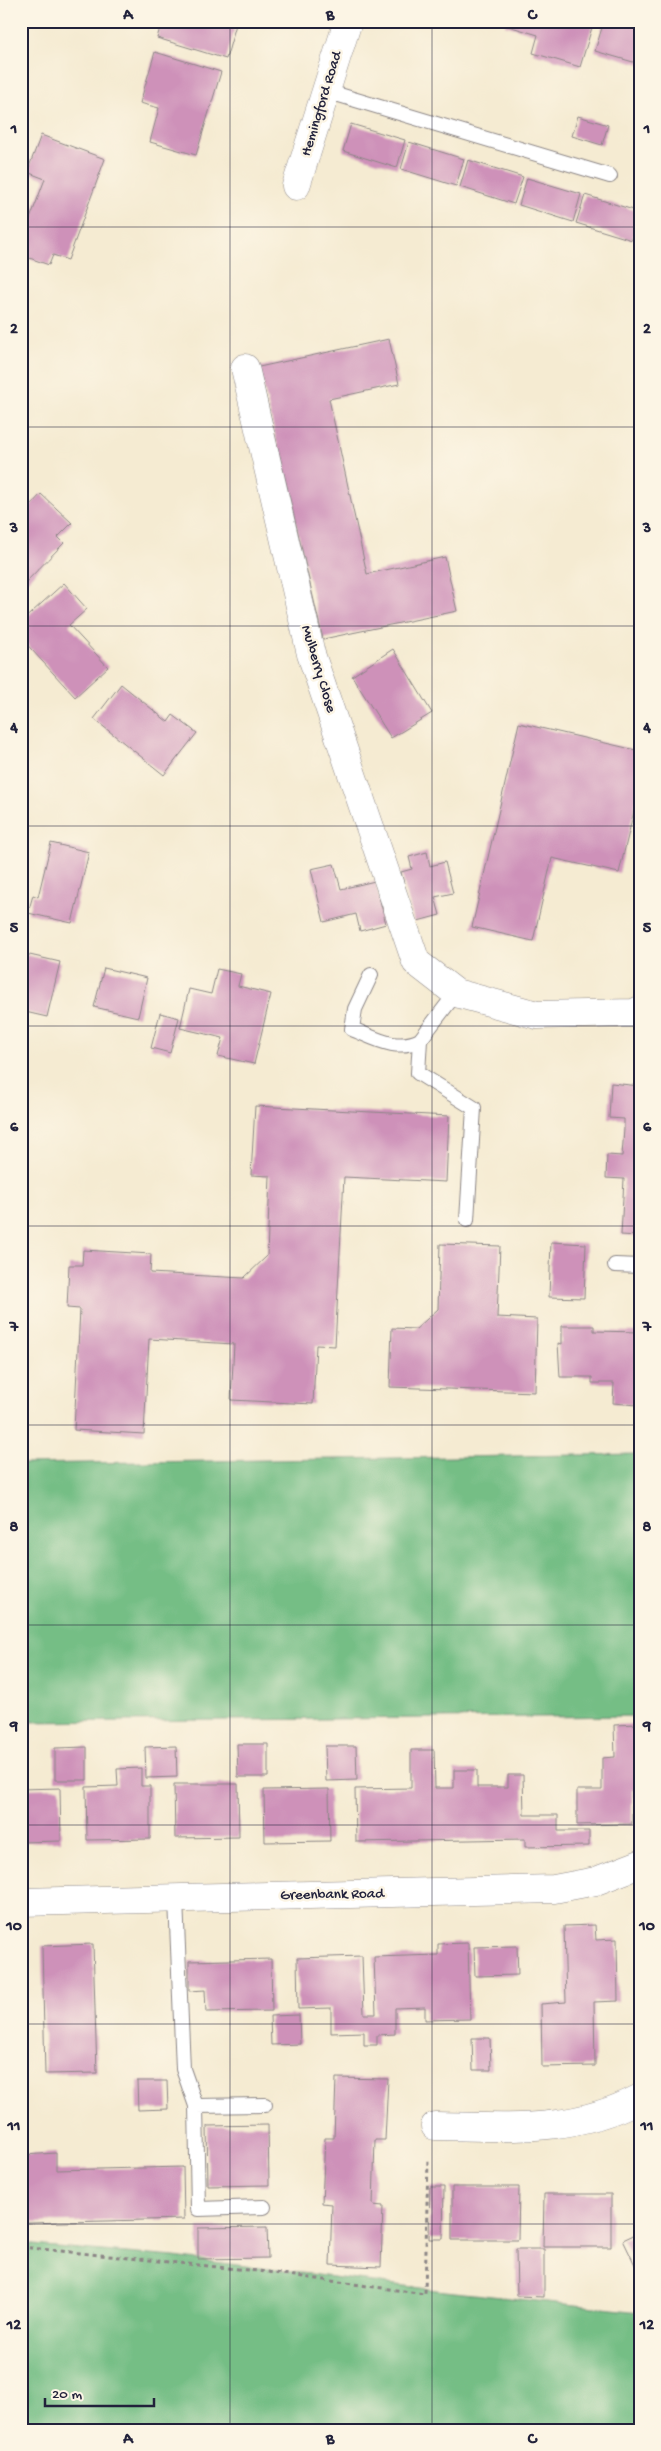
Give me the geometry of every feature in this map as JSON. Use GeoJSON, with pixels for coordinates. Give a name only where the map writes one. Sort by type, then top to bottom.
{"type":"FeatureCollection","features":[{"type":"Feature","properties":{"kind":"street","name":"Hemingford Road"},"geometry":{"type":"LineString","coordinates":[[296,186],[348,21]]}},
{"type":"Feature","properties":{"kind":"street","name":"Mulberry Close"},"geometry":{"type":"LineString","coordinates":[[245,368],[311,654],[416,962],[456,993]]}},
{"type":"Feature","properties":{"kind":"street"},"geometry":{"type":"LineString","coordinates":[[456,993],[537,1015],[634,1013],[640,1010]]}},
{"type":"Feature","properties":{"kind":"street","name":"Greenbank Road"},"geometry":{"type":"LineString","coordinates":[[21,1902],[554,1889],[596,1881],[640,1864]]}},
{"type":"Feature","properties":{"kind":"street"},"geometry":{"type":"LineString","coordinates":[[435,2126],[533,2128],[568,2124],[620,2108],[640,2098]]}},
{"type":"Feature","properties":{"kind":"lane"},"geometry":{"type":"LineString","coordinates":[[326,91],[610,176]]}},
{"type":"Feature","properties":{"kind":"lane"},"geometry":{"type":"LineString","coordinates":[[371,975],[355,1009],[352,1028],[395,1046],[412,1044],[420,1040],[456,993]]}},
{"type":"Feature","properties":{"kind":"lane"},"geometry":{"type":"LineString","coordinates":[[420,1040],[418,1073],[474,1108],[467,1220]]}},
{"type":"Feature","properties":{"kind":"lane"},"geometry":{"type":"LineString","coordinates":[[615,1265],[640,1266]]}},
{"type":"Feature","properties":{"kind":"lane"},"geometry":{"type":"LineString","coordinates":[[176,1898],[183,2069],[196,2106],[198,2209],[264,2208]]}},
{"type":"Feature","properties":{"kind":"lane"},"geometry":{"type":"LineString","coordinates":[[196,2106],[265,2105]]}},
{"type":"Feature","properties":{"kind":"path"},"geometry":{"type":"LineString","coordinates":[[21,2175],[22,2247],[267,2272],[425,2294],[428,2151],[435,2126]]}},
{"type":"Feature","properties":{"kind":"green space"},"geometry":{"type":"Polygon","coordinates":[[[640,1454],[640,1716],[21,1722],[21,1464],[640,1454]]]}},
{"type":"Feature","properties":{"kind":"green space"},"geometry":{"type":"Polygon","coordinates":[[[21,2244],[174,2257],[436,2290],[640,2312],[640,2430],[21,2430],[21,2244]]]}},
{"type":"Feature","properties":{"kind":"building"},"geometry":{"type":"Polygon","coordinates":[[[162,21],[237,21],[226,59],[157,38],[162,21]]]}},
{"type":"Feature","properties":{"kind":"building"},"geometry":{"type":"Polygon","coordinates":[[[506,21],[594,21],[580,67],[533,53],[538,35],[505,25],[506,21]]]}},
{"type":"Feature","properties":{"kind":"building"},"geometry":{"type":"Polygon","coordinates":[[[604,21],[640,21],[640,64],[595,51],[604,21]]]}},
{"type":"Feature","properties":{"kind":"building"},"geometry":{"type":"Polygon","coordinates":[[[155,52],[221,72],[196,155],[150,142],[159,108],[140,103],[155,52]]]}},
{"type":"Feature","properties":{"kind":"building"},"geometry":{"type":"Polygon","coordinates":[[[578,116],[608,125],[602,145],[572,136],[578,116]]]}},
{"type":"Feature","properties":{"kind":"building"},"geometry":{"type":"Polygon","coordinates":[[[351,124],[405,140],[397,168],[343,151],[351,124]]]}},
{"type":"Feature","properties":{"kind":"building"},"geometry":{"type":"Polygon","coordinates":[[[41,135],[105,159],[68,260],[53,255],[49,265],[21,255],[21,222],[28,224],[45,179],[27,172],[41,135]]]}},
{"type":"Feature","properties":{"kind":"building"},"geometry":{"type":"Polygon","coordinates":[[[409,142],[464,159],[456,186],[401,169],[409,142]]]}},
{"type":"Feature","properties":{"kind":"building"},"geometry":{"type":"Polygon","coordinates":[[[468,160],[523,177],[514,204],[460,187],[468,160]]]}},
{"type":"Feature","properties":{"kind":"building"},"geometry":{"type":"Polygon","coordinates":[[[527,178],[581,194],[573,222],[519,205],[527,178]]]}},
{"type":"Feature","properties":{"kind":"building"},"geometry":{"type":"Polygon","coordinates":[[[585,195],[640,212],[632,240],[576,223],[585,195]]]}},
{"type":"Feature","properties":{"kind":"building"},"geometry":{"type":"Polygon","coordinates":[[[389,339],[399,384],[329,399],[367,574],[445,557],[457,611],[323,639],[259,367],[389,339]]]}},
{"type":"Feature","properties":{"kind":"building"},"geometry":{"type":"Polygon","coordinates":[[[41,494],[72,523],[58,537],[64,543],[21,587],[21,499],[30,506],[41,494]]]}},
{"type":"Feature","properties":{"kind":"building"},"geometry":{"type":"Polygon","coordinates":[[[64,583],[87,609],[69,625],[108,667],[75,697],[21,638],[21,622],[64,583]]]}},
{"type":"Feature","properties":{"kind":"building"},"geometry":{"type":"Polygon","coordinates":[[[393,649],[432,713],[391,738],[352,676],[393,649]]]}},
{"type":"Feature","properties":{"kind":"building"},"geometry":{"type":"Polygon","coordinates":[[[121,684],[168,722],[173,715],[197,733],[164,775],[94,719],[121,684]]]}},
{"type":"Feature","properties":{"kind":"building"},"geometry":{"type":"Polygon","coordinates":[[[519,723],[640,751],[640,786],[619,873],[552,858],[533,941],[472,927],[519,723]]]}},
{"type":"Feature","properties":{"kind":"building"},"geometry":{"type":"Polygon","coordinates":[[[51,843],[89,852],[72,923],[28,913],[33,895],[38,897],[51,843]]]}},
{"type":"Feature","properties":{"kind":"building"},"geometry":{"type":"Polygon","coordinates":[[[427,852],[430,866],[445,862],[453,893],[435,897],[440,915],[414,922],[401,872],[412,869],[409,857],[427,852]]]}},
{"type":"Feature","properties":{"kind":"building"},"geometry":{"type":"Polygon","coordinates":[[[334,864],[341,889],[375,881],[386,924],[360,931],[356,914],[324,922],[311,869],[334,864]]]}},
{"type":"Feature","properties":{"kind":"building"},"geometry":{"type":"Polygon","coordinates":[[[21,953],[60,962],[47,1017],[21,1011],[21,953]]]}},
{"type":"Feature","properties":{"kind":"building"},"geometry":{"type":"Polygon","coordinates":[[[104,968],[147,978],[138,1017],[94,1007],[104,968]]]}},
{"type":"Feature","properties":{"kind":"building"},"geometry":{"type":"Polygon","coordinates":[[[217,969],[241,974],[238,986],[271,994],[254,1064],[218,1056],[223,1038],[180,1028],[189,989],[211,994],[217,969]]]}},
{"type":"Feature","properties":{"kind":"building"},"geometry":{"type":"Polygon","coordinates":[[[160,1013],[179,1018],[170,1053],[151,1048],[160,1013]]]}},
{"type":"Feature","properties":{"kind":"building"},"geometry":{"type":"Polygon","coordinates":[[[611,1083],[640,1086],[640,1240],[637,1240],[637,1236],[621,1235],[624,1179],[606,1178],[607,1155],[622,1156],[624,1129],[624,1119],[609,1118],[611,1083]]]}},
{"type":"Feature","properties":{"kind":"building"},"geometry":{"type":"Polygon","coordinates":[[[255,1106],[449,1116],[446,1182],[344,1177],[335,1346],[316,1345],[313,1404],[231,1400],[234,1344],[149,1339],[144,1434],[74,1430],[80,1309],[67,1308],[69,1265],[82,1265],[83,1250],[151,1254],[150,1273],[244,1278],[267,1256],[270,1176],[251,1175],[255,1106]]]}},
{"type":"Feature","properties":{"kind":"building"},"geometry":{"type":"Polygon","coordinates":[[[551,1242],[586,1244],[584,1298],[549,1297],[551,1242]]]}},
{"type":"Feature","properties":{"kind":"building"},"geometry":{"type":"Polygon","coordinates":[[[440,1244],[500,1246],[497,1317],[537,1319],[535,1392],[390,1387],[392,1328],[416,1329],[438,1309],[440,1244]]]}},
{"type":"Feature","properties":{"kind":"building"},"geometry":{"type":"Polygon","coordinates":[[[562,1326],[594,1326],[594,1331],[640,1332],[640,1388],[638,1388],[637,1405],[613,1403],[614,1383],[592,1383],[592,1377],[560,1377],[558,1343],[562,1344],[562,1326]]]}},
{"type":"Feature","properties":{"kind":"building"},"geometry":{"type":"Polygon","coordinates":[[[640,1724],[640,1789],[632,1790],[632,1824],[577,1825],[577,1790],[602,1790],[602,1758],[615,1757],[614,1725],[640,1724]]]}},
{"type":"Feature","properties":{"kind":"building"},"geometry":{"type":"Polygon","coordinates":[[[237,1744],[268,1744],[268,1777],[238,1777],[237,1744]]]}},
{"type":"Feature","properties":{"kind":"building"},"geometry":{"type":"Polygon","coordinates":[[[176,1746],[177,1777],[146,1778],[145,1747],[176,1746]]]}},
{"type":"Feature","properties":{"kind":"building"},"geometry":{"type":"Polygon","coordinates":[[[325,1746],[356,1746],[357,1780],[326,1781],[325,1746]]]}},
{"type":"Feature","properties":{"kind":"building"},"geometry":{"type":"Polygon","coordinates":[[[87,1747],[87,1780],[55,1780],[55,1748],[87,1747]]]}},
{"type":"Feature","properties":{"kind":"building"},"geometry":{"type":"Polygon","coordinates":[[[411,1750],[434,1750],[435,1788],[454,1788],[454,1770],[477,1770],[477,1787],[508,1787],[508,1775],[523,1775],[524,1815],[558,1815],[558,1831],[589,1831],[589,1846],[525,1847],[525,1839],[356,1842],[355,1789],[411,1788],[411,1750]]]}},
{"type":"Feature","properties":{"kind":"building"},"geometry":{"type":"Polygon","coordinates":[[[141,1768],[141,1786],[150,1786],[150,1839],[87,1840],[86,1787],[118,1786],[117,1769],[141,1768]]]}},
{"type":"Feature","properties":{"kind":"building"},"geometry":{"type":"Polygon","coordinates":[[[174,1784],[238,1784],[239,1837],[175,1838],[174,1784]]]}},
{"type":"Feature","properties":{"kind":"building"},"geometry":{"type":"Polygon","coordinates":[[[60,1788],[61,1841],[21,1842],[21,1789],[60,1788]]]}},
{"type":"Feature","properties":{"kind":"building"},"geometry":{"type":"Polygon","coordinates":[[[329,1789],[330,1841],[265,1842],[264,1790],[329,1789]]]}},
{"type":"Feature","properties":{"kind":"building"},"geometry":{"type":"Polygon","coordinates":[[[595,1925],[596,1940],[617,1939],[618,2001],[594,2002],[595,2066],[542,2067],[541,2004],[566,2002],[564,1926],[595,1925]]]}},
{"type":"Feature","properties":{"kind":"building"},"geometry":{"type":"Polygon","coordinates":[[[468,1943],[470,2019],[425,2020],[425,2007],[395,2008],[395,2034],[377,2035],[377,2045],[364,2045],[364,2032],[331,2033],[331,2008],[298,2009],[297,1958],[362,1956],[364,2014],[376,2014],[374,1957],[438,1955],[438,1944],[468,1943]]]}},
{"type":"Feature","properties":{"kind":"building"},"geometry":{"type":"Polygon","coordinates":[[[93,1944],[97,2073],[45,2074],[42,1946],[93,1944]]]}},
{"type":"Feature","properties":{"kind":"building"},"geometry":{"type":"Polygon","coordinates":[[[517,1946],[518,1975],[475,1976],[474,1947],[517,1946]]]}},
{"type":"Feature","properties":{"kind":"building"},"geometry":{"type":"Polygon","coordinates":[[[271,1959],[272,2011],[206,2012],[205,1990],[189,1991],[189,1961],[271,1959]]]}},
{"type":"Feature","properties":{"kind":"building"},"geometry":{"type":"Polygon","coordinates":[[[299,2015],[300,2044],[271,2045],[270,2016],[299,2015]]]}},
{"type":"Feature","properties":{"kind":"building"},"geometry":{"type":"Polygon","coordinates":[[[472,2038],[490,2038],[491,2070],[473,2070],[472,2038]]]}},
{"type":"Feature","properties":{"kind":"building"},"geometry":{"type":"Polygon","coordinates":[[[336,2078],[388,2079],[385,2140],[375,2140],[373,2205],[383,2206],[381,2267],[330,2265],[332,2204],[322,2203],[325,2138],[334,2138],[336,2078]]]}},
{"type":"Feature","properties":{"kind":"building"},"geometry":{"type":"Polygon","coordinates":[[[137,2081],[167,2081],[168,2109],[138,2110],[137,2081]]]}},
{"type":"Feature","properties":{"kind":"building"},"geometry":{"type":"Polygon","coordinates":[[[268,2125],[269,2185],[208,2186],[207,2126],[268,2125]]]}},
{"type":"Feature","properties":{"kind":"building"},"geometry":{"type":"Polygon","coordinates":[[[56,2153],[56,2170],[183,2167],[184,2219],[26,2223],[24,2155],[56,2153]]]}},
{"type":"Feature","properties":{"kind":"building"},"geometry":{"type":"Polygon","coordinates":[[[430,2187],[444,2187],[443,2239],[429,2239],[430,2187]]]}},
{"type":"Feature","properties":{"kind":"building"},"geometry":{"type":"Polygon","coordinates":[[[452,2187],[519,2187],[518,2240],[452,2240],[452,2187]]]}},
{"type":"Feature","properties":{"kind":"building"},"geometry":{"type":"Polygon","coordinates":[[[544,2194],[611,2194],[611,2247],[543,2247],[544,2194]]]}},
{"type":"Feature","properties":{"kind":"building"},"geometry":{"type":"Polygon","coordinates":[[[267,2227],[268,2258],[198,2259],[198,2228],[267,2227]]]}},
{"type":"Feature","properties":{"kind":"building"},"geometry":{"type":"Polygon","coordinates":[[[640,2232],[640,2267],[637,2269],[623,2240],[640,2232]]]}},
{"type":"Feature","properties":{"kind":"building"},"geometry":{"type":"Polygon","coordinates":[[[516,2249],[544,2249],[544,2297],[517,2296],[516,2249]]]}}]}
